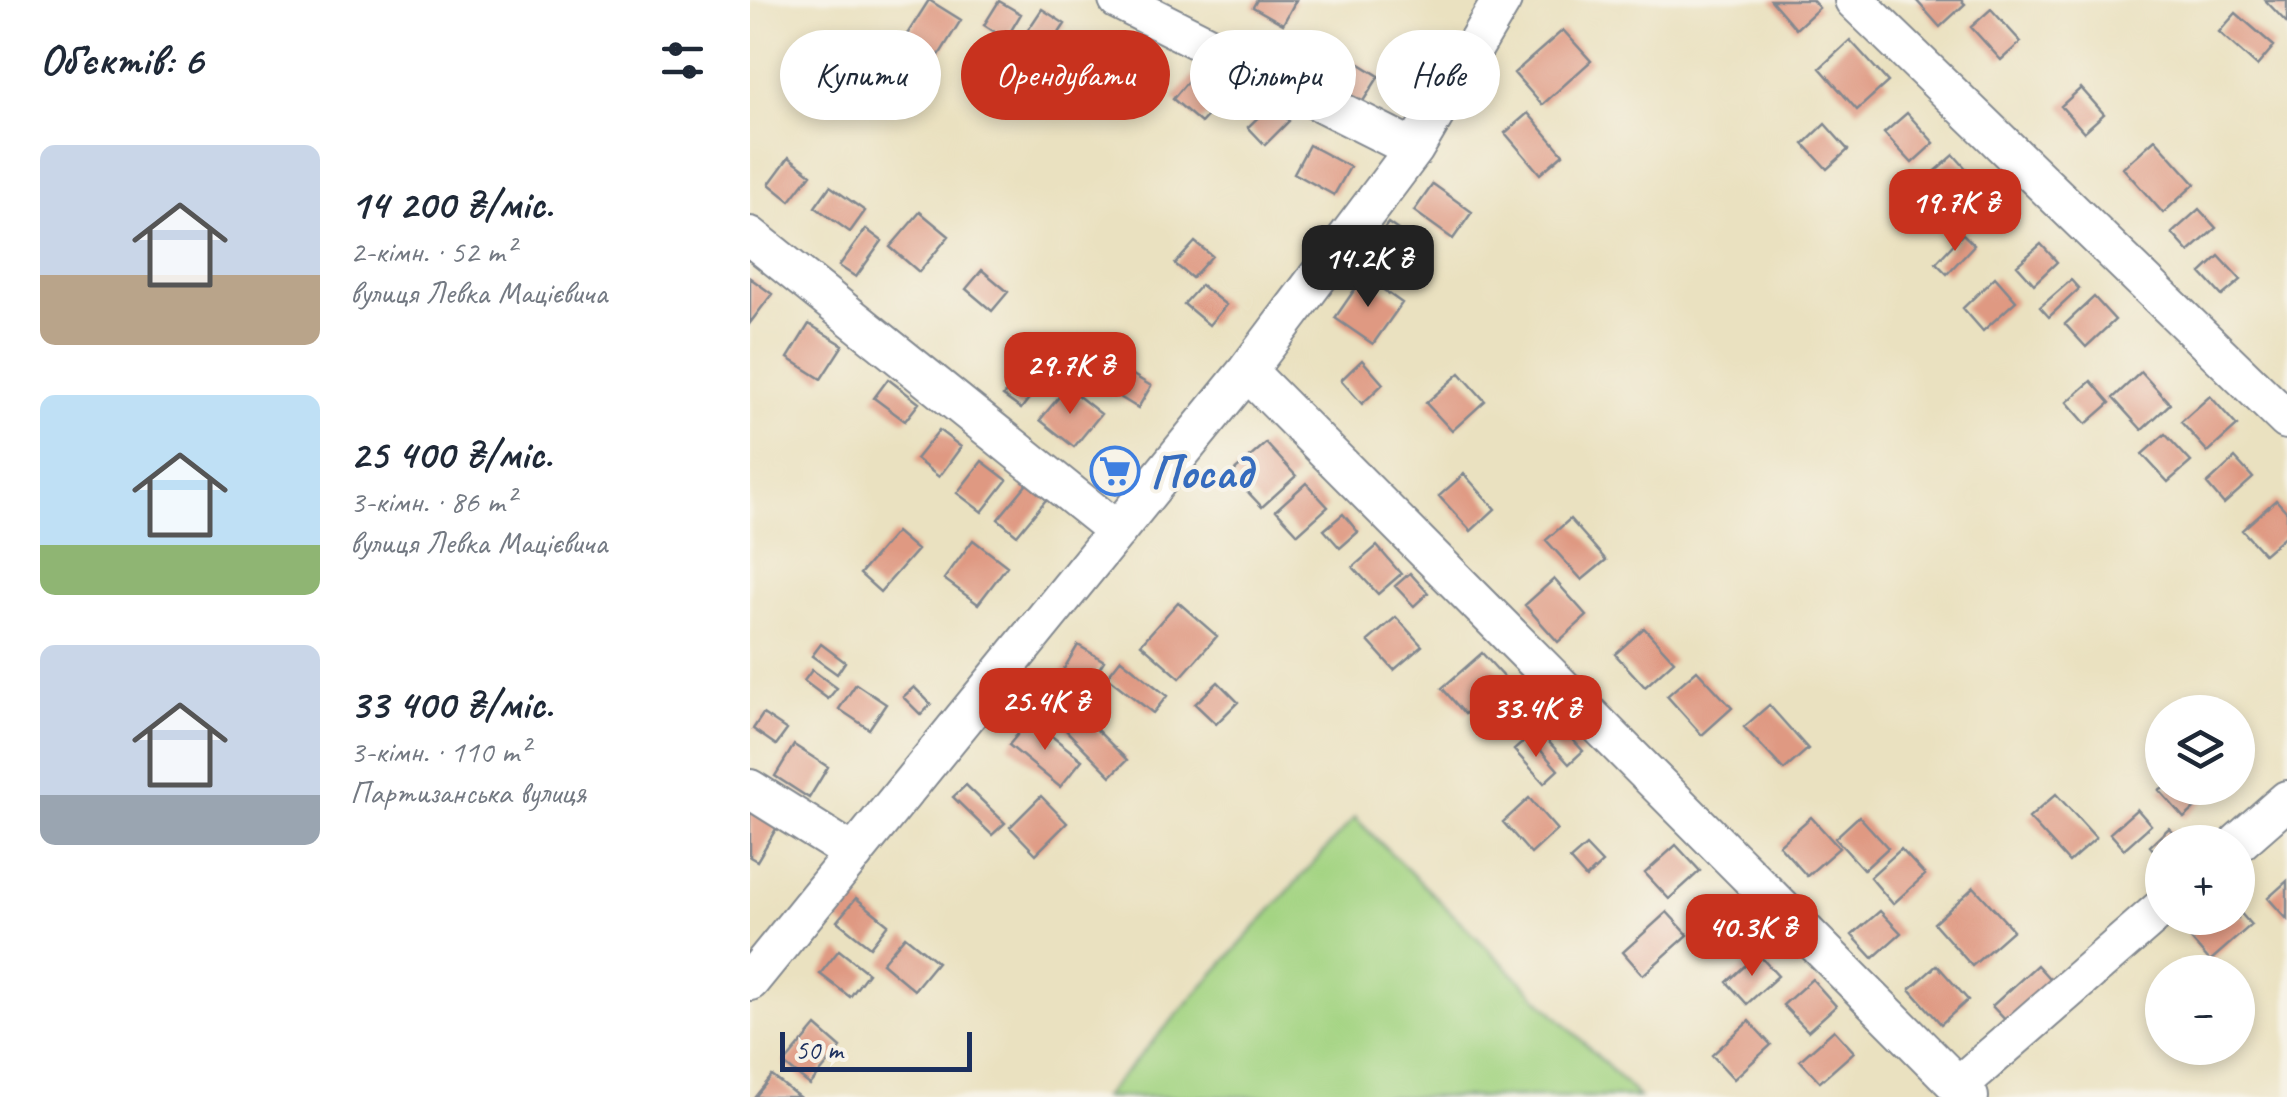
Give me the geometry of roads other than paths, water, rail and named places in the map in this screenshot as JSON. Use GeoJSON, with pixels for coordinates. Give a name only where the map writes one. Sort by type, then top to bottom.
{"type":"FeatureCollection","features":[{"type":"Feature","properties":{"kind":"street"},"geometry":{"type":"LineString","coordinates":[[1118,0],[1414,149]]}},
{"type":"Feature","properties":{"kind":"street"},"geometry":{"type":"LineString","coordinates":[[750,982],[1247,370],[1414,149],[1502,0]]}},
{"type":"Feature","properties":{"kind":"street"},"geometry":{"type":"LineString","coordinates":[[1854,0],[2287,420]]}},
{"type":"Feature","properties":{"kind":"street"},"geometry":{"type":"LineString","coordinates":[[750,236],[1117,531]]}},
{"type":"Feature","properties":{"kind":"street"},"geometry":{"type":"LineString","coordinates":[[1247,370],[1963,1092],[2145,924]]}},
{"type":"Feature","properties":{"kind":"street"},"geometry":{"type":"LineString","coordinates":[[750,789],[854,854]]}},
{"type":"Feature","properties":{"kind":"street"},"geometry":{"type":"LineString","coordinates":[[2255,828],[2287,800]]}},
{"type":"Feature","properties":{"kind":"place","name":"Посад"},"geometry":{"type":"Point","coordinates":[1115,471]}}]}
